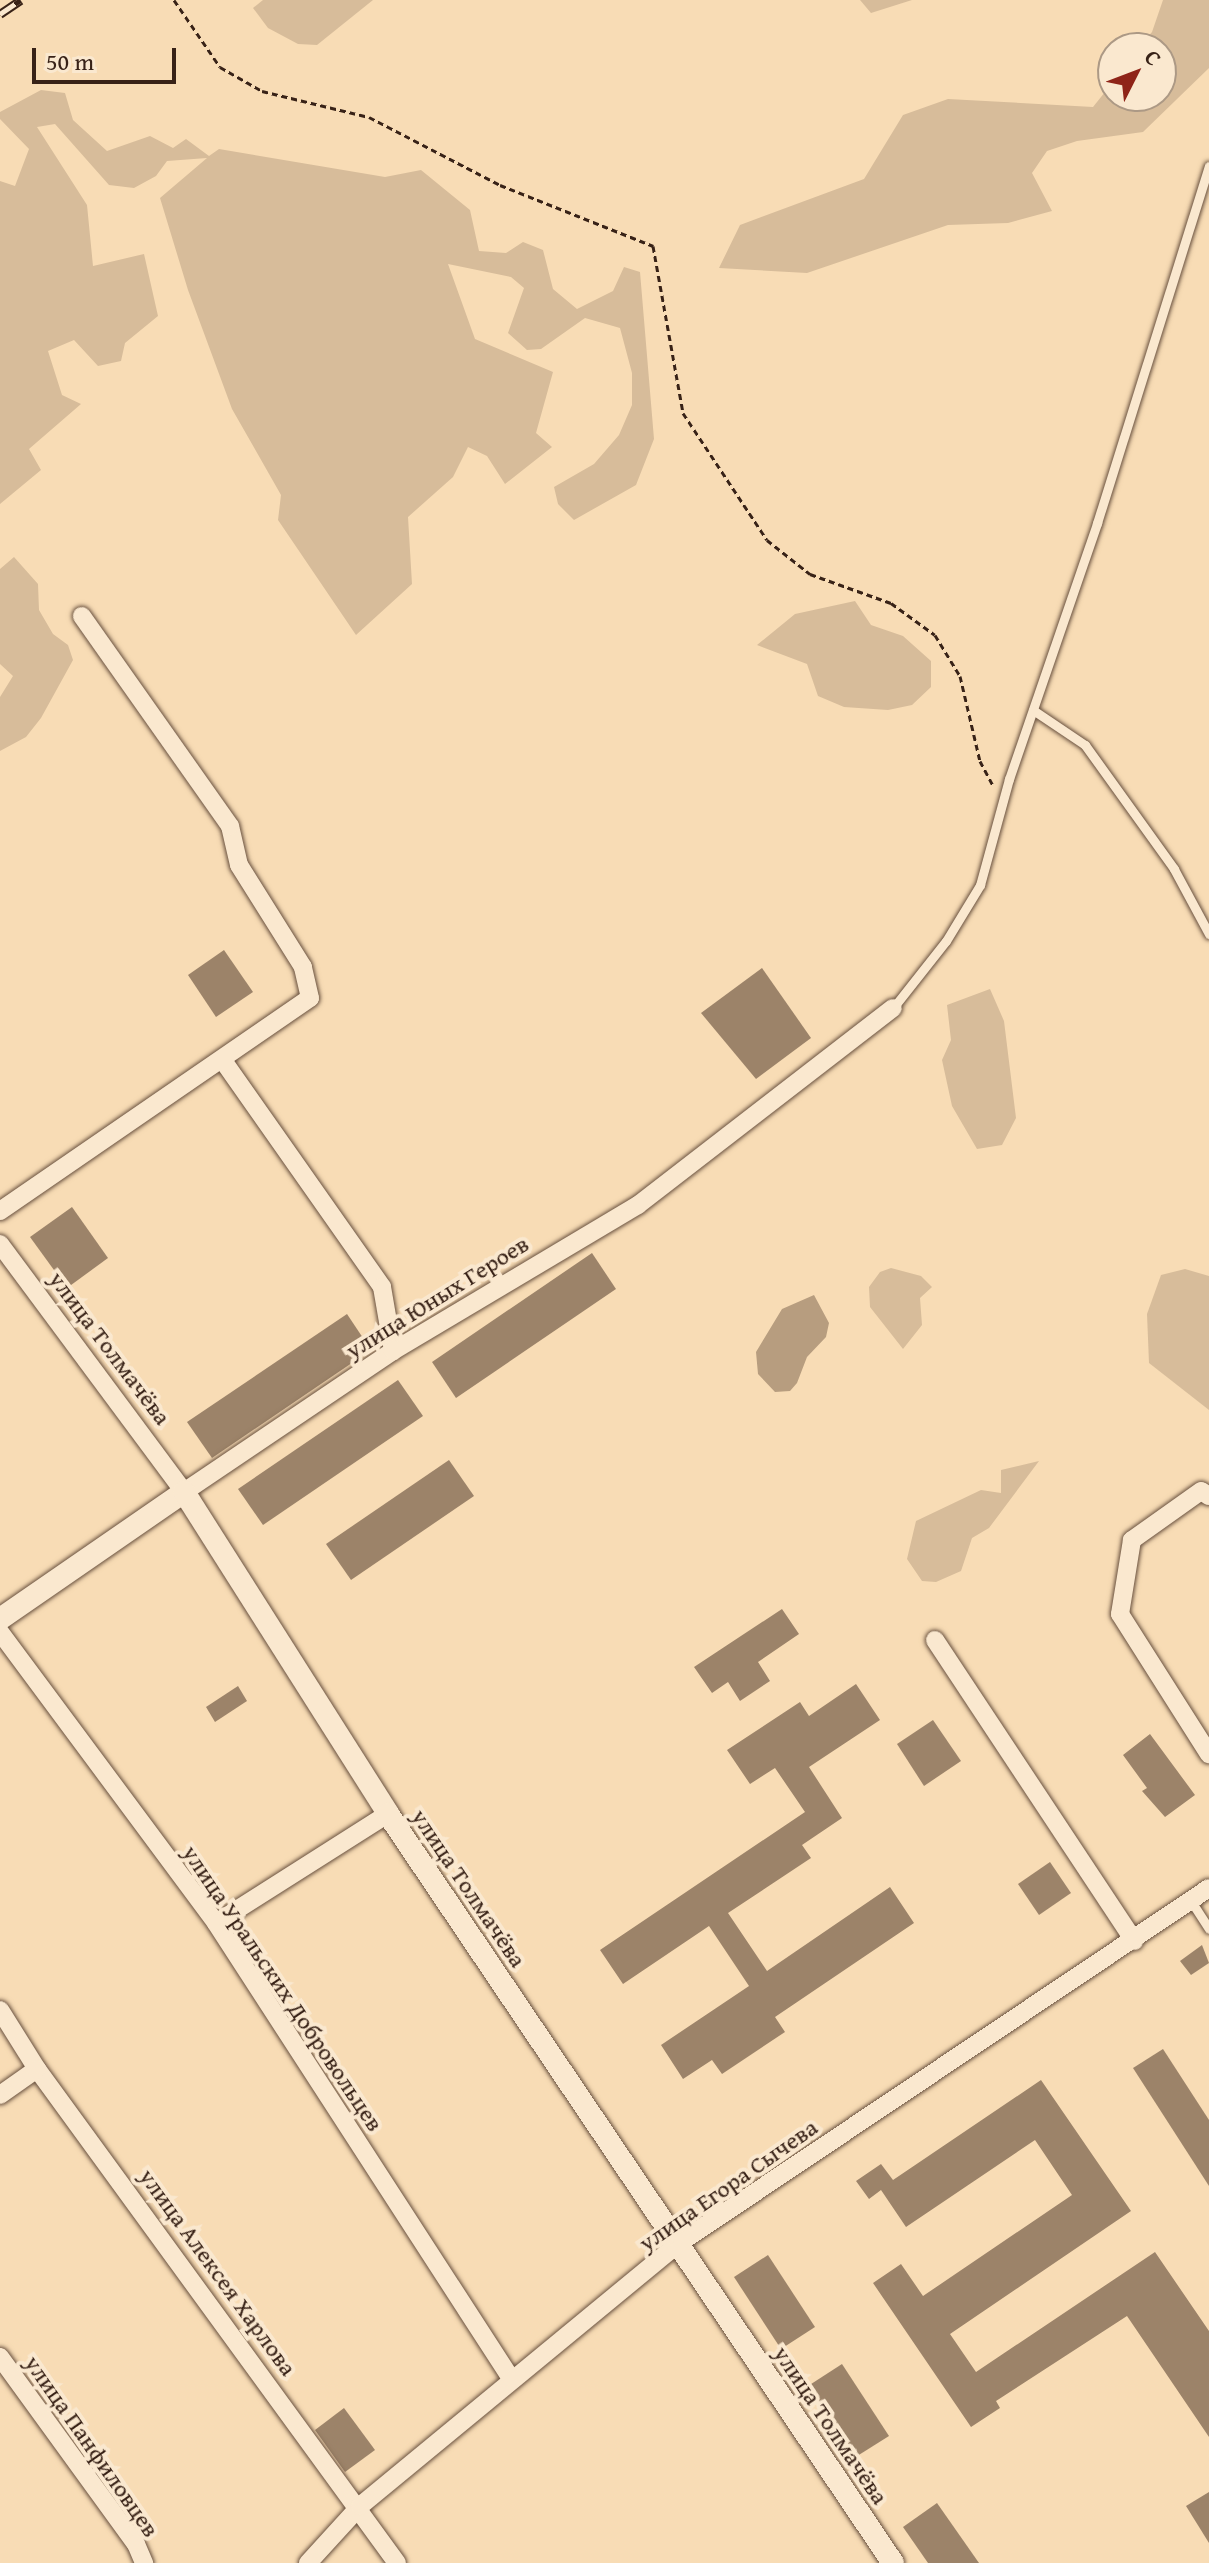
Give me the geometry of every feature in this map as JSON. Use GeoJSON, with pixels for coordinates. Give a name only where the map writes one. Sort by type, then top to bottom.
{"type":"FeatureCollection","features":[{"type":"Feature","properties":{"kind":"street"},"geometry":{"type":"LineString","coordinates":[[0,1211],[224,1062],[310,998],[303,967],[239,865],[230,826],[82,616]]}},
{"type":"Feature","properties":{"kind":"street","name":"улица Юных Героев"},"geometry":{"type":"LineString","coordinates":[[0,1619],[393,1351],[638,1205],[893,1008]]}},
{"type":"Feature","properties":{"kind":"street"},"geometry":{"type":"LineString","coordinates":[[224,1062],[382,1287],[393,1351]]}},
{"type":"Feature","properties":{"kind":"street","name":"улица Толмачёва"},"geometry":{"type":"LineString","coordinates":[[0,1244],[184,1492],[388,1814],[893,2563]]}},
{"type":"Feature","properties":{"kind":"street"},"geometry":{"type":"LineString","coordinates":[[1209,1496],[1201,1491],[1132,1540],[1120,1614],[1209,1754]]}},
{"type":"Feature","properties":{"kind":"street","name":"улица Уральских Добровольцев"},"geometry":{"type":"LineString","coordinates":[[0,1632],[216,1923],[512,2380]]}},
{"type":"Feature","properties":{"kind":"street"},"geometry":{"type":"LineString","coordinates":[[935,1640],[1134,1941]]}},
{"type":"Feature","properties":{"kind":"street"},"geometry":{"type":"LineString","coordinates":[[216,1923],[388,1814]]}},
{"type":"Feature","properties":{"kind":"street","name":"улица Егора Сычева"},"geometry":{"type":"LineString","coordinates":[[308,2563],[360,2506],[678,2244],[1209,1888]]}},
{"type":"Feature","properties":{"kind":"street","name":"улица Алексея Харлова"},"geometry":{"type":"LineString","coordinates":[[0,2010],[37,2069],[360,2506],[397,2563]]}},
{"type":"Feature","properties":{"kind":"street"},"geometry":{"type":"LineString","coordinates":[[0,2095],[37,2069]]}},
{"type":"Feature","properties":{"kind":"street","name":"улица Панфиловцев"},"geometry":{"type":"LineString","coordinates":[[0,2357],[136,2544],[144,2563]]}},
{"type":"Feature","properties":{"kind":"lane"},"geometry":{"type":"LineString","coordinates":[[893,1008],[946,941],[980,885],[1003,802],[1209,166]]}},
{"type":"Feature","properties":{"kind":"lane"},"geometry":{"type":"LineString","coordinates":[[1033,710],[1085,745],[1174,869],[1209,934]]}},
{"type":"Feature","properties":{"kind":"lane"},"geometry":{"type":"LineString","coordinates":[[1191,1901],[1209,1929]]}},
{"type":"Feature","properties":{"kind":"path"},"geometry":{"type":"LineString","coordinates":[[174,0],[220,67],[262,91],[369,117],[500,185],[653,246],[683,413],[767,540],[810,574],[891,603],[935,635],[960,676],[980,761],[1003,802]]}},
{"type":"Feature","properties":{"kind":"shaded area"},"geometry":{"type":"Polygon","coordinates":[[[263,0],[373,0],[317,45],[298,44],[268,28],[253,8],[263,0]]]}},
{"type":"Feature","properties":{"kind":"shaded area"},"geometry":{"type":"Polygon","coordinates":[[[860,0],[912,0],[871,13],[860,0]]]}},
{"type":"Feature","properties":{"kind":"shaded area"},"geometry":{"type":"Polygon","coordinates":[[[1163,0],[1209,0],[1209,68],[1177,99],[1177,32],[1152,32],[1163,0]]]}},
{"type":"Feature","properties":{"kind":"shaded area"},"geometry":{"type":"Polygon","coordinates":[[[41,90],[65,93],[73,120],[107,151],[150,136],[173,148],[186,139],[209,156],[219,149],[385,177],[421,170],[470,210],[479,251],[506,253],[523,242],[543,250],[553,289],[577,309],[613,291],[624,267],[640,272],[654,439],[636,485],[574,520],[558,504],[554,487],[594,464],[619,435],[632,405],[632,373],[620,328],[585,318],[541,349],[527,350],[508,333],[524,288],[511,277],[448,264],[475,339],[553,372],[536,433],[552,447],[505,484],[487,456],[468,447],[453,477],[408,517],[412,584],[356,635],[278,520],[281,495],[232,409],[188,290],[160,198],[207,158],[167,161],[156,176],[134,188],[109,185],[55,124],[37,127],[87,205],[93,266],[144,254],[158,316],[125,343],[121,361],[98,366],[74,340],[48,351],[62,395],[81,404],[29,449],[41,470],[0,504],[0,181],[15,186],[29,149],[0,119],[0,112],[41,90]]]}},
{"type":"Feature","properties":{"kind":"shaded area"},"geometry":{"type":"Polygon","coordinates":[[[948,99],[1093,107],[1097,102],[1097,112],[1164,112],[1143,132],[1077,141],[1047,151],[1032,173],[1052,211],[1008,223],[948,225],[807,273],[719,268],[740,225],[864,179],[903,115],[948,99]]]}},
{"type":"Feature","properties":{"kind":"shaded area"},"geometry":{"type":"Polygon","coordinates":[[[14,557],[38,584],[39,610],[53,634],[68,645],[73,660],[41,718],[26,737],[0,751],[0,697],[13,676],[0,664],[0,569],[14,557]]]}},
{"type":"Feature","properties":{"kind":"shaded area"},"geometry":{"type":"Polygon","coordinates":[[[855,601],[871,625],[903,636],[931,661],[931,687],[912,705],[888,710],[844,707],[818,696],[807,664],[757,645],[795,614],[855,601]]]}},
{"type":"Feature","properties":{"kind":"shaded area"},"geometry":{"type":"Polygon","coordinates":[[[990,989],[1004,1021],[1016,1118],[1002,1145],[977,1149],[952,1106],[942,1060],[951,1040],[947,1005],[990,989]]]}},
{"type":"Feature","properties":{"kind":"shaded area"},"geometry":{"type":"Polygon","coordinates":[[[891,1268],[921,1276],[932,1287],[920,1298],[922,1325],[903,1349],[870,1307],[869,1287],[880,1272],[891,1268]]]}},
{"type":"Feature","properties":{"kind":"shaded area"},"geometry":{"type":"Polygon","coordinates":[[[1185,1269],[1209,1276],[1209,1410],[1149,1363],[1147,1314],[1161,1275],[1185,1269]]]}},
{"type":"Feature","properties":{"kind":"shaded area"},"geometry":{"type":"Polygon","coordinates":[[[814,1295],[829,1323],[826,1337],[807,1357],[797,1383],[790,1391],[775,1392],[758,1374],[756,1352],[782,1309],[814,1295]]]}},
{"type":"Feature","properties":{"kind":"shaded area"},"geometry":{"type":"Polygon","coordinates":[[[1039,1461],[989,1528],[972,1538],[961,1571],[936,1582],[922,1581],[907,1559],[916,1521],[981,1490],[1001,1493],[1001,1470],[1039,1461]]]}},
{"type":"Feature","properties":{"kind":"building"},"geometry":{"type":"Polygon","coordinates":[[[224,950],[253,992],[216,1017],[188,975],[224,950]]]}},
{"type":"Feature","properties":{"kind":"building"},"geometry":{"type":"Polygon","coordinates":[[[762,968],[811,1038],[756,1079],[701,1013],[762,968]]]}},
{"type":"Feature","properties":{"kind":"building"},"geometry":{"type":"Polygon","coordinates":[[[72,1207],[108,1258],[67,1288],[30,1237],[72,1207]]]}},
{"type":"Feature","properties":{"kind":"building"},"geometry":{"type":"Polygon","coordinates":[[[592,1253],[616,1289],[456,1398],[432,1362],[592,1253]]]}},
{"type":"Feature","properties":{"kind":"building"},"geometry":{"type":"Polygon","coordinates":[[[347,1314],[371,1350],[212,1458],[187,1422],[347,1314]]]}},
{"type":"Feature","properties":{"kind":"building"},"geometry":{"type":"Polygon","coordinates":[[[398,1380],[423,1416],[263,1525],[238,1489],[398,1380]]]}},
{"type":"Feature","properties":{"kind":"building"},"geometry":{"type":"Polygon","coordinates":[[[449,1460],[474,1496],[351,1580],[326,1544],[449,1460]]]}},
{"type":"Feature","properties":{"kind":"building"},"geometry":{"type":"Polygon","coordinates":[[[782,1609],[799,1634],[758,1662],[770,1681],[740,1701],[728,1682],[712,1693],[694,1667],[782,1609]]]}},
{"type":"Feature","properties":{"kind":"building"},"geometry":{"type":"Polygon","coordinates":[[[856,1684],[880,1720],[809,1767],[842,1818],[802,1845],[811,1858],[728,1913],[767,1971],[890,1887],[914,1923],[775,2017],[785,2032],[722,2074],[712,2060],[683,2079],[661,2045],[749,1986],[709,1926],[623,1984],[600,1950],[805,1812],[775,1768],[750,1784],[727,1750],[800,1702],[809,1716],[856,1684]]]}},
{"type":"Feature","properties":{"kind":"building"},"geometry":{"type":"Polygon","coordinates":[[[238,1686],[247,1701],[215,1722],[206,1707],[238,1686]]]}},
{"type":"Feature","properties":{"kind":"building"},"geometry":{"type":"Polygon","coordinates":[[[933,1720],[961,1761],[924,1786],[897,1744],[933,1720]]]}},
{"type":"Feature","properties":{"kind":"building"},"geometry":{"type":"Polygon","coordinates":[[[1150,1734],[1195,1795],[1165,1817],[1142,1791],[1147,1788],[1123,1755],[1150,1734]]]}},
{"type":"Feature","properties":{"kind":"building"},"geometry":{"type":"Polygon","coordinates":[[[1050,1862],[1071,1893],[1039,1915],[1018,1884],[1050,1862]]]}},
{"type":"Feature","properties":{"kind":"building"},"geometry":{"type":"Polygon","coordinates":[[[1202,1945],[1209,1963],[1191,1975],[1180,1961],[1202,1945]]]}},
{"type":"Feature","properties":{"kind":"building"},"geometry":{"type":"Polygon","coordinates":[[[1163,2049],[1209,2120],[1209,2186],[1133,2068],[1163,2049]]]}},
{"type":"Feature","properties":{"kind":"building"},"geometry":{"type":"Polygon","coordinates":[[[1041,2080],[1131,2211],[950,2334],[976,2372],[1155,2252],[1209,2331],[1209,2437],[1127,2316],[996,2401],[1000,2408],[971,2427],[873,2283],[901,2264],[923,2296],[1072,2195],[1035,2140],[906,2227],[881,2190],[869,2199],[856,2181],[881,2164],[893,2180],[1041,2080]]]}},
{"type":"Feature","properties":{"kind":"building"},"geometry":{"type":"Polygon","coordinates":[[[768,2255],[815,2327],[781,2349],[734,2277],[768,2255]]]}},
{"type":"Feature","properties":{"kind":"building"},"geometry":{"type":"Polygon","coordinates":[[[842,2364],[889,2436],[854,2458],[808,2386],[842,2364]]]}},
{"type":"Feature","properties":{"kind":"building"},"geometry":{"type":"Polygon","coordinates":[[[344,2408],[375,2450],[345,2472],[315,2430],[344,2408]]]}},
{"type":"Feature","properties":{"kind":"building"},"geometry":{"type":"Polygon","coordinates":[[[1209,2492],[1209,2543],[1186,2506],[1209,2492]]]}},
{"type":"Feature","properties":{"kind":"building"},"geometry":{"type":"Polygon","coordinates":[[[937,2503],[979,2563],[928,2563],[903,2527],[937,2503]]]}},
{"type":"Feature","properties":{"kind":"railway"},"geometry":{"type":"LineString","coordinates":[[0,14],[21,0]]}}]}
